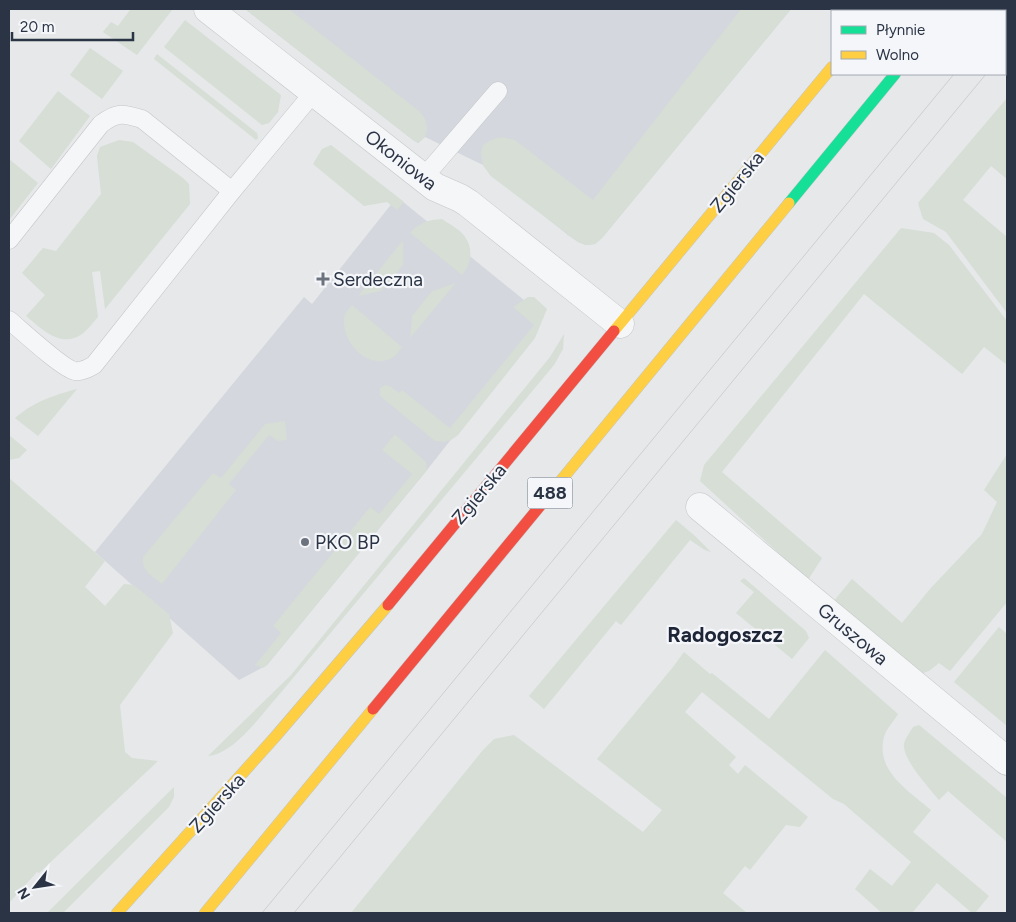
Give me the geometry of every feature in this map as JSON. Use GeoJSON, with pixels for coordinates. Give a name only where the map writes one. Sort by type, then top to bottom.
{"type":"FeatureCollection","features":[{"type":"Feature","properties":{"kind":"main road","name":"Zgierska"},"geometry":{"type":"LineString","coordinates":[[117,913],[294,715],[380,614],[831,68]]}},
{"type":"Feature","properties":{"kind":"main road","name":"488"},"geometry":{"type":"LineString","coordinates":[[205,913],[894,75]]}},
{"type":"Feature","properties":{"kind":"street","name":"Okoniowa"},"geometry":{"type":"LineString","coordinates":[[208,9],[423,178],[441,191],[460,198],[620,324]]}},
{"type":"Feature","properties":{"kind":"street","name":"Gruszowa"},"geometry":{"type":"LineString","coordinates":[[700,507],[1007,761]]}},
{"type":"Feature","properties":{"kind":"lane"},"geometry":{"type":"LineString","coordinates":[[9,320],[64,365],[76,371],[88,369],[94,365],[314,92]]}},
{"type":"Feature","properties":{"kind":"lane"},"geometry":{"type":"LineString","coordinates":[[423,178],[498,92]]}},
{"type":"Feature","properties":{"kind":"lane"},"geometry":{"type":"LineString","coordinates":[[9,240],[101,124],[112,116],[127,114],[142,119],[232,192]]}},
{"type":"Feature","properties":{"kind":"shaded area"},"geometry":{"type":"Polygon","coordinates":[[[128,9],[172,10],[137,55],[103,32],[111,22],[118,26],[130,10],[128,9]]]}},
{"type":"Feature","properties":{"kind":"shaded area"},"geometry":{"type":"Polygon","coordinates":[[[245,9],[791,9],[602,238],[595,244],[586,245],[568,235],[491,176],[483,165],[425,137],[418,143],[413,140],[245,9]]]}},
{"type":"Feature","properties":{"kind":"shaded area"},"geometry":{"type":"Polygon","coordinates":[[[245,9],[289,9],[419,111],[427,123],[425,136],[418,143],[413,140],[245,9]]]}},
{"type":"Feature","properties":{"kind":"shaded area"},"geometry":{"type":"Polygon","coordinates":[[[741,9],[791,9],[602,238],[595,244],[586,245],[578,242],[491,176],[483,165],[481,153],[483,145],[498,138],[515,140],[593,200],[741,9]]]}},
{"type":"Feature","properties":{"kind":"shaded area"},"geometry":{"type":"Polygon","coordinates":[[[185,20],[281,95],[278,112],[269,123],[262,125],[164,47],[185,20]]]}},
{"type":"Feature","properties":{"kind":"shaded area"},"geometry":{"type":"Polygon","coordinates":[[[90,48],[123,71],[102,99],[70,75],[90,48]]]}},
{"type":"Feature","properties":{"kind":"shaded area"},"geometry":{"type":"Polygon","coordinates":[[[157,54],[257,133],[258,138],[256,140],[154,59],[157,54]]]}},
{"type":"Feature","properties":{"kind":"shaded area"},"geometry":{"type":"Polygon","coordinates":[[[58,91],[90,116],[51,169],[19,141],[58,91]]]}},
{"type":"Feature","properties":{"kind":"shaded area"},"geometry":{"type":"Polygon","coordinates":[[[1007,98],[1007,179],[991,166],[963,200],[1007,237],[1007,313],[946,232],[923,219],[918,203],[1007,98]]]}},
{"type":"Feature","properties":{"kind":"shaded area"},"geometry":{"type":"Polygon","coordinates":[[[119,140],[133,142],[183,178],[189,184],[190,204],[105,309],[100,271],[92,272],[98,317],[82,334],[67,339],[52,336],[26,316],[45,295],[22,273],[43,248],[56,251],[101,194],[97,156],[100,147],[119,140]]]}},
{"type":"Feature","properties":{"kind":"shaded area"},"geometry":{"type":"Polygon","coordinates":[[[331,145],[404,202],[397,210],[387,202],[364,206],[313,164],[322,149],[331,145]]]}},
{"type":"Feature","properties":{"kind":"shaded area"},"geometry":{"type":"Polygon","coordinates":[[[9,159],[38,183],[9,220],[9,159]]]}},
{"type":"Feature","properties":{"kind":"shaded area"},"geometry":{"type":"Polygon","coordinates":[[[397,197],[535,309],[540,320],[533,336],[427,470],[267,665],[239,680],[95,552],[304,297],[312,304],[397,197]]]}},
{"type":"Feature","properties":{"kind":"shaded area"},"geometry":{"type":"Polygon","coordinates":[[[442,219],[461,232],[470,247],[468,267],[462,275],[410,233],[424,222],[442,219]]]}},
{"type":"Feature","properties":{"kind":"shaded area"},"geometry":{"type":"Polygon","coordinates":[[[901,228],[934,233],[949,245],[1007,321],[1007,365],[984,347],[962,374],[864,294],[722,472],[822,558],[808,580],[700,481],[704,465],[901,228]]]}},
{"type":"Feature","properties":{"kind":"shaded area"},"geometry":{"type":"Polygon","coordinates":[[[403,240],[403,265],[381,291],[358,296],[403,240]]]}},
{"type":"Feature","properties":{"kind":"shaded area"},"geometry":{"type":"Polygon","coordinates":[[[456,283],[410,338],[412,316],[432,291],[456,283]]]}},
{"type":"Feature","properties":{"kind":"shaded area"},"geometry":{"type":"Polygon","coordinates":[[[528,297],[534,297],[547,309],[535,338],[458,435],[445,442],[435,441],[380,396],[380,388],[385,385],[390,386],[399,393],[402,390],[450,428],[534,325],[513,307],[528,297]]]}},
{"type":"Feature","properties":{"kind":"shaded area"},"geometry":{"type":"Polygon","coordinates":[[[352,305],[402,347],[395,356],[383,361],[374,361],[358,352],[352,345],[344,327],[344,318],[352,305]]]}},
{"type":"Feature","properties":{"kind":"shaded area"},"geometry":{"type":"Polygon","coordinates":[[[564,334],[563,349],[554,365],[278,696],[237,741],[228,748],[208,756],[291,675],[550,357],[564,334]]]}},
{"type":"Feature","properties":{"kind":"shaded area"},"geometry":{"type":"Polygon","coordinates":[[[77,389],[38,436],[15,418],[44,400],[77,389]]]}},
{"type":"Feature","properties":{"kind":"shaded area"},"geometry":{"type":"Polygon","coordinates":[[[285,421],[287,440],[278,441],[269,435],[229,484],[236,490],[162,584],[151,576],[145,570],[143,557],[213,473],[221,478],[265,424],[285,421]]]}},
{"type":"Feature","properties":{"kind":"shaded area"},"geometry":{"type":"Polygon","coordinates":[[[395,434],[426,462],[427,470],[267,665],[263,668],[255,665],[281,633],[273,626],[370,507],[379,514],[412,474],[382,450],[395,434]]]}},
{"type":"Feature","properties":{"kind":"shaded area"},"geometry":{"type":"Polygon","coordinates":[[[9,435],[27,450],[19,458],[9,460],[9,435]]]}},
{"type":"Feature","properties":{"kind":"shaded area"},"geometry":{"type":"Polygon","coordinates":[[[1007,454],[1007,602],[950,671],[939,663],[929,671],[920,674],[833,602],[852,579],[902,623],[930,589],[982,534],[997,502],[984,490],[1007,454]]]}},
{"type":"Feature","properties":{"kind":"shaded area"},"geometry":{"type":"Polygon","coordinates":[[[9,478],[105,561],[85,587],[105,606],[124,584],[134,585],[169,614],[173,633],[120,705],[125,752],[132,758],[158,761],[39,873],[37,872],[9,903],[9,478]]]}},
{"type":"Feature","properties":{"kind":"shaded area"},"geometry":{"type":"Polygon","coordinates":[[[676,520],[711,552],[690,540],[621,625],[616,621],[544,709],[529,696],[676,520]]]}},
{"type":"Feature","properties":{"kind":"shaded area"},"geometry":{"type":"Polygon","coordinates":[[[744,578],[806,631],[809,638],[792,659],[736,613],[754,592],[740,581],[744,578]]]}},
{"type":"Feature","properties":{"kind":"shaded area"},"geometry":{"type":"Polygon","coordinates":[[[999,627],[1007,634],[1007,726],[954,682],[999,627]]]}},
{"type":"Feature","properties":{"kind":"shaded area"},"geometry":{"type":"Polygon","coordinates":[[[825,650],[898,714],[884,737],[884,760],[889,770],[904,788],[931,810],[913,832],[989,896],[975,913],[972,913],[937,883],[912,913],[882,913],[855,889],[870,869],[892,886],[911,862],[844,804],[833,799],[702,692],[685,712],[736,757],[729,765],[738,774],[745,765],[808,817],[800,827],[786,825],[750,870],[745,866],[723,893],[747,913],[351,913],[483,750],[494,739],[514,735],[643,832],[662,810],[597,759],[684,652],[769,719],[825,650]]]}},
{"type":"Feature","properties":{"kind":"shaded area"},"geometry":{"type":"Polygon","coordinates":[[[919,725],[1007,798],[1007,842],[948,791],[939,800],[917,774],[907,758],[904,744],[913,727],[919,725]]]}},
{"type":"Feature","properties":{"kind":"shaded area"},"geometry":{"type":"Polygon","coordinates":[[[174,787],[174,797],[169,807],[63,913],[47,913],[174,787]]]}},
{"type":"Feature","properties":{"kind":"tram line"},"geometry":{"type":"LineString","coordinates":[[262,913],[953,75]]}},
{"type":"Feature","properties":{"kind":"tram line"},"geometry":{"type":"LineString","coordinates":[[294,913],[985,75]]}},
{"type":"Feature","properties":{"kind":"traffic: fast"},"geometry":{"type":"LineString","coordinates":[[789,203],[894,75]]}},
{"type":"Feature","properties":{"kind":"traffic: slow"},"geometry":{"type":"LineString","coordinates":[[614,331],[831,68]]}},
{"type":"Feature","properties":{"kind":"traffic: slow"},"geometry":{"type":"LineString","coordinates":[[540,506],[789,203]]}},
{"type":"Feature","properties":{"kind":"traffic: slow"},"geometry":{"type":"LineString","coordinates":[[117,913],[275,737],[388,605]]}},
{"type":"Feature","properties":{"kind":"traffic: slow"},"geometry":{"type":"LineString","coordinates":[[205,913],[373,709]]}},
{"type":"Feature","properties":{"kind":"traffic: jam"},"geometry":{"type":"LineString","coordinates":[[388,605],[614,331]]}},
{"type":"Feature","properties":{"kind":"traffic: jam"},"geometry":{"type":"LineString","coordinates":[[373,709],[540,506]]}},
{"type":"Feature","properties":{"kind":"place","name":"Serdeczna"},"geometry":{"type":"Point","coordinates":[323,279]}},
{"type":"Feature","properties":{"kind":"place","name":"PKO BP"},"geometry":{"type":"Point","coordinates":[305,542]}},
{"type":"Feature","properties":{"kind":"district","name":"Radogoszcz"},"geometry":{"type":"Point","coordinates":[725,634]}}]}
